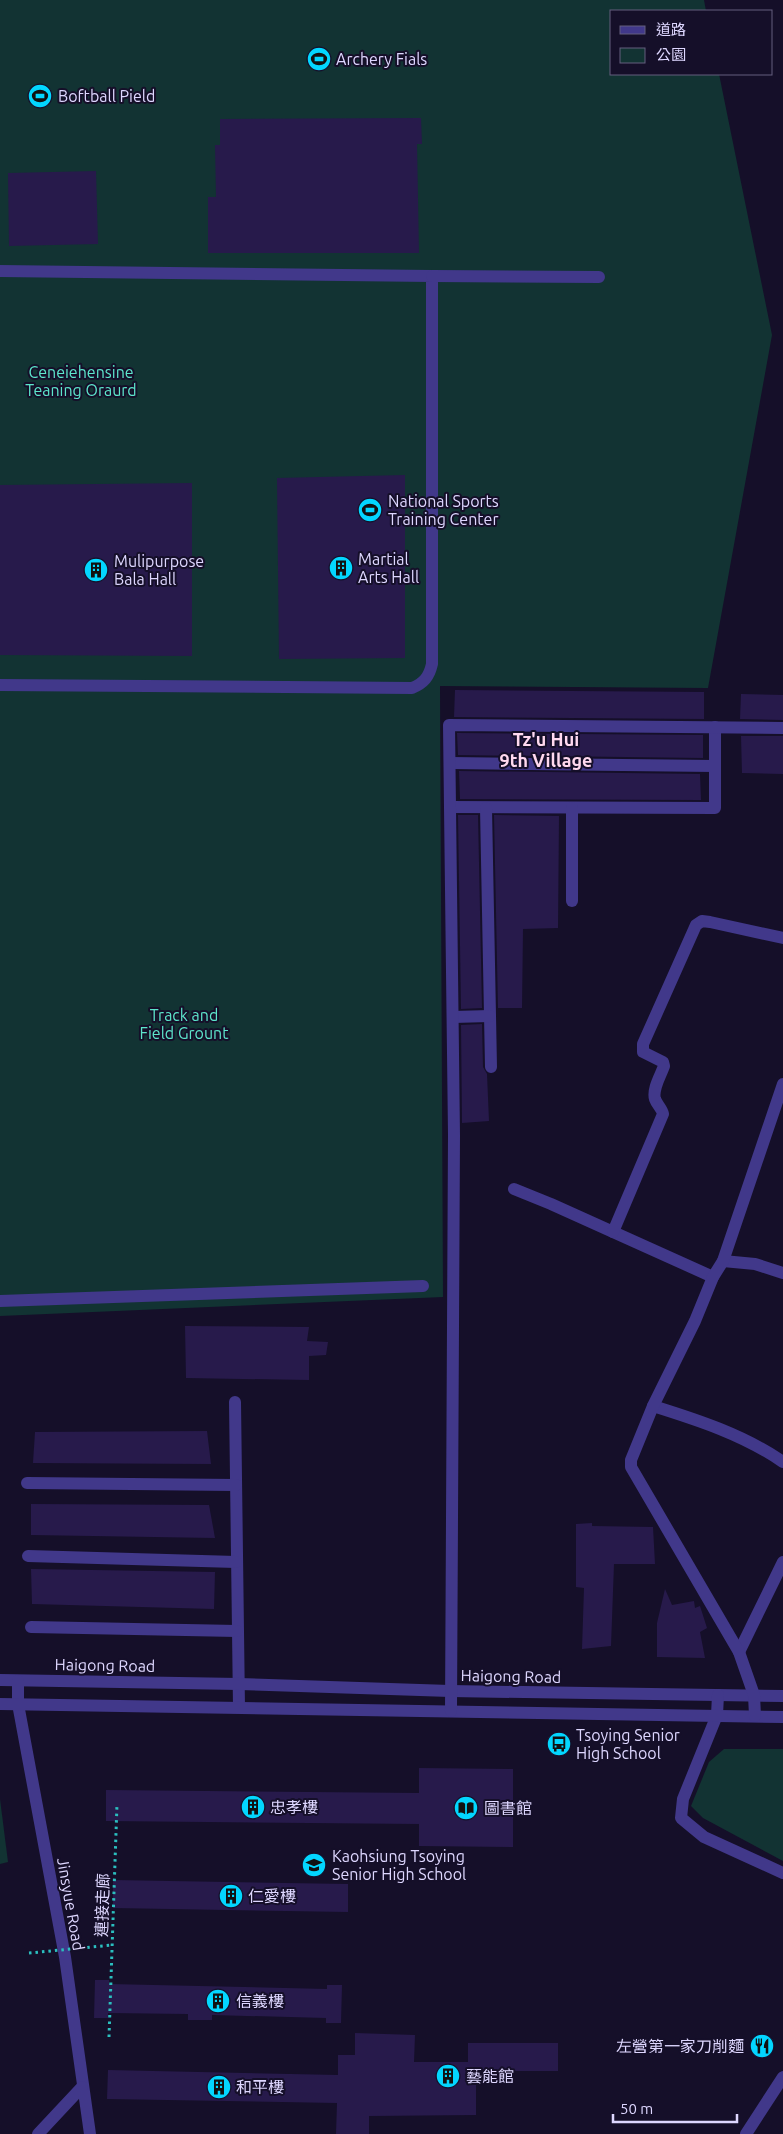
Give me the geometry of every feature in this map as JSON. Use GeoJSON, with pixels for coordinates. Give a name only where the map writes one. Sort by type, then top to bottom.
{"type":"FeatureCollection","features":[{"type":"Feature","properties":{"kind":"street"},"geometry":{"type":"LineString","coordinates":[[0,272],[599,277]]}},
{"type":"Feature","properties":{"kind":"street"},"geometry":{"type":"LineString","coordinates":[[0,685],[412,688],[421,684],[429,674],[432,664],[432,276]]}},
{"type":"Feature","properties":{"kind":"street"},"geometry":{"type":"LineString","coordinates":[[451,1711],[454,1135],[449,725],[783,728]]}},
{"type":"Feature","properties":{"kind":"street"},"geometry":{"type":"LineString","coordinates":[[450,807],[715,808],[715,727]]}},
{"type":"Feature","properties":{"kind":"street"},"geometry":{"type":"LineString","coordinates":[[450,763],[715,766]]}},
{"type":"Feature","properties":{"kind":"street"},"geometry":{"type":"LineString","coordinates":[[486,808],[491,1067]]}},
{"type":"Feature","properties":{"kind":"street"},"geometry":{"type":"LineString","coordinates":[[572,808],[572,901]]}},
{"type":"Feature","properties":{"kind":"street"},"geometry":{"type":"LineString","coordinates":[[613,1232],[663,1114],[655,1100],[655,1094],[664,1062],[643,1052],[643,1044],[696,925],[702,921],[710,922],[783,938]]}},
{"type":"Feature","properties":{"kind":"street"},"geometry":{"type":"LineString","coordinates":[[453,1017],[490,1016]]}},
{"type":"Feature","properties":{"kind":"street"},"geometry":{"type":"LineString","coordinates":[[755,1716],[754,1695],[739,1652],[631,1467],[631,1460],[653,1406],[696,1321],[713,1277],[723,1261],[783,1084]]}},
{"type":"Feature","properties":{"kind":"street"},"geometry":{"type":"LineString","coordinates":[[514,1189],[713,1277]]}},
{"type":"Feature","properties":{"kind":"street"},"geometry":{"type":"LineString","coordinates":[[723,1261],[755,1264],[783,1273]]}},
{"type":"Feature","properties":{"kind":"street"},"geometry":{"type":"LineString","coordinates":[[0,1301],[423,1286]]}},
{"type":"Feature","properties":{"kind":"street"},"geometry":{"type":"LineString","coordinates":[[235,1402],[239,1707]]}},
{"type":"Feature","properties":{"kind":"street"},"geometry":{"type":"LineString","coordinates":[[653,1406],[690,1417],[730,1433],[768,1452],[783,1462]]}},
{"type":"Feature","properties":{"kind":"street"},"geometry":{"type":"LineString","coordinates":[[26,1484],[236,1484]]}},
{"type":"Feature","properties":{"kind":"street"},"geometry":{"type":"LineString","coordinates":[[28,1556],[236,1562]]}},
{"type":"Feature","properties":{"kind":"street"},"geometry":{"type":"LineString","coordinates":[[739,1652],[783,1562]]}},
{"type":"Feature","properties":{"kind":"street"},"geometry":{"type":"LineString","coordinates":[[31,1628],[237,1631]]}},
{"type":"Feature","properties":{"kind":"street","name":"Haigong Road"},"geometry":{"type":"LineString","coordinates":[[0,1680],[239,1684],[450,1691],[783,1696]]}},
{"type":"Feature","properties":{"kind":"street","name":"Jinsyue Road"},"geometry":{"type":"LineString","coordinates":[[18,1681],[18,1704],[65,1957],[90,2134]]}},
{"type":"Feature","properties":{"kind":"street"},"geometry":{"type":"LineString","coordinates":[[718,1695],[717,1715],[683,1799],[681,1818],[704,1837],[783,1872]]}},
{"type":"Feature","properties":{"kind":"street"},"geometry":{"type":"LineString","coordinates":[[0,1704],[783,1717]]}},
{"type":"Feature","properties":{"kind":"street"},"geometry":{"type":"LineString","coordinates":[[749,2133],[783,2077]]}},
{"type":"Feature","properties":{"kind":"street"},"geometry":{"type":"LineString","coordinates":[[38,2134],[82,2087]]}},
{"type":"Feature","properties":{"kind":"path","name":"連接走廊"},"geometry":{"type":"LineString","coordinates":[[109,2037],[117,1804]]}},
{"type":"Feature","properties":{"kind":"path"},"geometry":{"type":"LineString","coordinates":[[29,1953],[113,1945]]}},
{"type":"Feature","properties":{"kind":"green space","name":"National Sports Training Center"},"geometry":{"type":"Polygon","coordinates":[[[0,0],[704,0],[706,10],[610,10],[610,75],[719,75],[772,335],[708,688],[440,686],[443,1297],[0,1316],[0,0]]]}},
{"type":"Feature","properties":{"kind":"green space"},"geometry":{"type":"Polygon","coordinates":[[[724,1749],[783,1749],[783,1861],[703,1818],[691,1806],[709,1762],[724,1749]]]}},
{"type":"Feature","properties":{"kind":"green space"},"geometry":{"type":"Polygon","coordinates":[[[0,1799],[8,1862],[0,1864],[0,1799]]]}},
{"type":"Feature","properties":{"kind":"building"},"geometry":{"type":"Polygon","coordinates":[[[421,118],[422,144],[417,144],[419,253],[208,253],[208,197],[216,197],[215,145],[220,145],[220,119],[421,118]]]}},
{"type":"Feature","properties":{"kind":"building"},"geometry":{"type":"Polygon","coordinates":[[[96,171],[98,244],[9,246],[8,173],[96,171]]]}},
{"type":"Feature","properties":{"kind":"building","name":"Martial Arts Hall"},"geometry":{"type":"Polygon","coordinates":[[[405,475],[405,658],[279,659],[277,478],[405,475]]]}},
{"type":"Feature","properties":{"kind":"building","name":"Mulipurpose Bala Hall"},"geometry":{"type":"Polygon","coordinates":[[[192,483],[192,656],[0,655],[0,485],[192,483]]]}},
{"type":"Feature","properties":{"kind":"building"},"geometry":{"type":"Polygon","coordinates":[[[455,690],[704,692],[704,719],[454,717],[455,690]]]}},
{"type":"Feature","properties":{"kind":"building"},"geometry":{"type":"Polygon","coordinates":[[[741,694],[783,695],[783,720],[740,719],[741,694]]]}},
{"type":"Feature","properties":{"kind":"building"},"geometry":{"type":"Polygon","coordinates":[[[457,733],[703,735],[703,758],[458,755],[457,733]]]}},
{"type":"Feature","properties":{"kind":"building"},"geometry":{"type":"Polygon","coordinates":[[[741,736],[783,736],[783,774],[742,773],[741,736]]]}},
{"type":"Feature","properties":{"kind":"building"},"geometry":{"type":"Polygon","coordinates":[[[459,771],[700,774],[701,800],[460,799],[459,771]]]}},
{"type":"Feature","properties":{"kind":"building"},"geometry":{"type":"Polygon","coordinates":[[[458,815],[478,815],[482,1008],[461,1009],[458,815]]]}},
{"type":"Feature","properties":{"kind":"building"},"geometry":{"type":"Polygon","coordinates":[[[494,815],[559,816],[558,928],[523,929],[522,1008],[498,1008],[494,815]]]}},
{"type":"Feature","properties":{"kind":"building"},"geometry":{"type":"Polygon","coordinates":[[[482,1024],[483,1067],[487,1074],[489,1121],[462,1123],[461,1025],[482,1024]]]}},
{"type":"Feature","properties":{"kind":"building"},"geometry":{"type":"Polygon","coordinates":[[[185,1326],[309,1327],[307,1341],[328,1342],[326,1355],[309,1356],[309,1380],[186,1378],[185,1326]]]}},
{"type":"Feature","properties":{"kind":"building"},"geometry":{"type":"Polygon","coordinates":[[[207,1431],[211,1464],[33,1463],[35,1432],[207,1431]]]}},
{"type":"Feature","properties":{"kind":"building"},"geometry":{"type":"Polygon","coordinates":[[[31,1504],[209,1505],[215,1538],[31,1535],[31,1504]]]}},
{"type":"Feature","properties":{"kind":"building"},"geometry":{"type":"Polygon","coordinates":[[[592,1523],[592,1526],[653,1527],[655,1564],[614,1564],[611,1646],[582,1649],[584,1588],[576,1587],[576,1524],[592,1523]]]}},
{"type":"Feature","properties":{"kind":"building"},"geometry":{"type":"Polygon","coordinates":[[[31,1569],[215,1572],[214,1609],[32,1604],[31,1569]]]}},
{"type":"Feature","properties":{"kind":"building"},"geometry":{"type":"Polygon","coordinates":[[[665,1589],[672,1605],[694,1601],[695,1608],[700,1606],[707,1628],[700,1632],[705,1658],[657,1657],[657,1623],[665,1589]]]}},
{"type":"Feature","properties":{"kind":"building"},"geometry":{"type":"Polygon","coordinates":[[[419,1768],[513,1769],[513,1847],[419,1846],[419,1824],[106,1821],[106,1790],[419,1793],[419,1768]]]}},
{"type":"Feature","properties":{"kind":"building","name":"仁愛樓"},"geometry":{"type":"Polygon","coordinates":[[[113,1880],[348,1884],[348,1912],[113,1908],[113,1880]]]}},
{"type":"Feature","properties":{"kind":"building","name":"信義樓"},"geometry":{"type":"Polygon","coordinates":[[[95,1980],[109,1980],[109,1984],[327,1989],[327,1985],[342,1985],[341,2023],[326,2023],[326,2018],[212,2015],[212,2020],[188,2020],[188,2014],[108,2013],[108,2018],[94,2018],[95,1980]]]}},
{"type":"Feature","properties":{"kind":"building"},"geometry":{"type":"Polygon","coordinates":[[[355,2033],[415,2035],[414,2062],[468,2062],[468,2043],[558,2043],[558,2071],[476,2071],[476,2115],[369,2116],[369,2134],[336,2134],[337,2103],[107,2099],[108,2070],[338,2075],[338,2055],[355,2055],[355,2033]]]}},
{"type":"Feature","properties":{"kind":"place","name":"Archery Fials"},"geometry":{"type":"Point","coordinates":[319,59]}},
{"type":"Feature","properties":{"kind":"place","name":"Boftball Pield"},"geometry":{"type":"Point","coordinates":[40,96]}},
{"type":"Feature","properties":{"kind":"place","name":"National Sports Training Center"},"geometry":{"type":"Point","coordinates":[370,510]}},
{"type":"Feature","properties":{"kind":"place","name":"Martial Arts Hall"},"geometry":{"type":"Point","coordinates":[341,568]}},
{"type":"Feature","properties":{"kind":"place","name":"Mulipurpose Bala Hall"},"geometry":{"type":"Point","coordinates":[96,570]}},
{"type":"Feature","properties":{"kind":"place","name":"Tsoying Senior High School"},"geometry":{"type":"Point","coordinates":[559,1744]}},
{"type":"Feature","properties":{"kind":"place","name":"忠孝樓"},"geometry":{"type":"Point","coordinates":[253,1807]}},
{"type":"Feature","properties":{"kind":"place","name":"圖書館"},"geometry":{"type":"Point","coordinates":[466,1808]}},
{"type":"Feature","properties":{"kind":"place","name":"Kaohsiung Tsoying Senior High School"},"geometry":{"type":"Point","coordinates":[314,1865]}},
{"type":"Feature","properties":{"kind":"place","name":"仁愛樓"},"geometry":{"type":"Point","coordinates":[231,1896]}},
{"type":"Feature","properties":{"kind":"place","name":"信義樓"},"geometry":{"type":"Point","coordinates":[218,2001]}},
{"type":"Feature","properties":{"kind":"place","name":"左營第一家刀削麵"},"geometry":{"type":"Point","coordinates":[762,2046]}},
{"type":"Feature","properties":{"kind":"place","name":"藝能館"},"geometry":{"type":"Point","coordinates":[448,2076]}},
{"type":"Feature","properties":{"kind":"place","name":"和平樓"},"geometry":{"type":"Point","coordinates":[219,2087]}},
{"type":"Feature","properties":{"kind":"district","name":"Tz'u Hui 9th Village"},"geometry":{"type":"Point","coordinates":[546,750]}},
{"type":"Feature","properties":{"kind":"park label","name":"Ceneiehensine Teaning Oraurd"},"geometry":{"type":"Point","coordinates":[81,381]}},
{"type":"Feature","properties":{"kind":"park label","name":"Track and Field Grount"},"geometry":{"type":"Point","coordinates":[184,1024]}}]}
